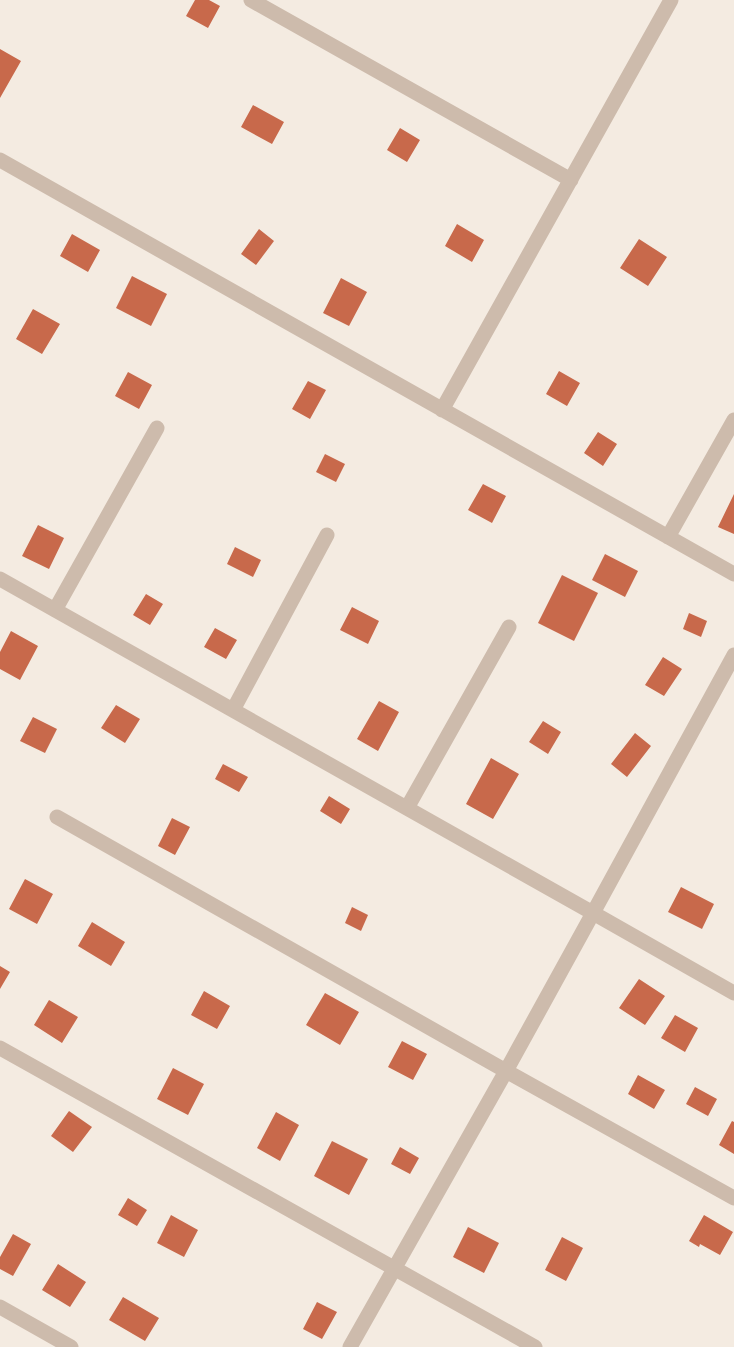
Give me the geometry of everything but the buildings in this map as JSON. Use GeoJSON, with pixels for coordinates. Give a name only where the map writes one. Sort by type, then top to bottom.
{"type":"FeatureCollection","features":[{"type":"Feature","properties":{"kind":"street"},"geometry":{"type":"LineString","coordinates":[[251,0],[570,180]]}},
{"type":"Feature","properties":{"kind":"street"},"geometry":{"type":"LineString","coordinates":[[442,410],[672,0]]}},
{"type":"Feature","properties":{"kind":"street"},"geometry":{"type":"LineString","coordinates":[[0,160],[734,574]]}},
{"type":"Feature","properties":{"kind":"street"},"geometry":{"type":"LineString","coordinates":[[668,537],[734,420]]}},
{"type":"Feature","properties":{"kind":"street"},"geometry":{"type":"LineString","coordinates":[[55,610],[157,428]]}},
{"type":"Feature","properties":{"kind":"street"},"geometry":{"type":"LineString","coordinates":[[233,710],[327,535]]}},
{"type":"Feature","properties":{"kind":"street"},"geometry":{"type":"LineString","coordinates":[[0,579],[734,993]]}},
{"type":"Feature","properties":{"kind":"street"},"geometry":{"type":"LineString","coordinates":[[407,808],[509,627]]}},
{"type":"Feature","properties":{"kind":"street"},"geometry":{"type":"LineString","coordinates":[[350,1347],[506,1071],[734,655]]}},
{"type":"Feature","properties":{"kind":"street"},"geometry":{"type":"LineString","coordinates":[[57,817],[734,1198]]}},
{"type":"Feature","properties":{"kind":"street"},"geometry":{"type":"LineString","coordinates":[[0,1048],[535,1347]]}},
{"type":"Feature","properties":{"kind":"street"},"geometry":{"type":"LineString","coordinates":[[0,1307],[71,1347]]}}]}
